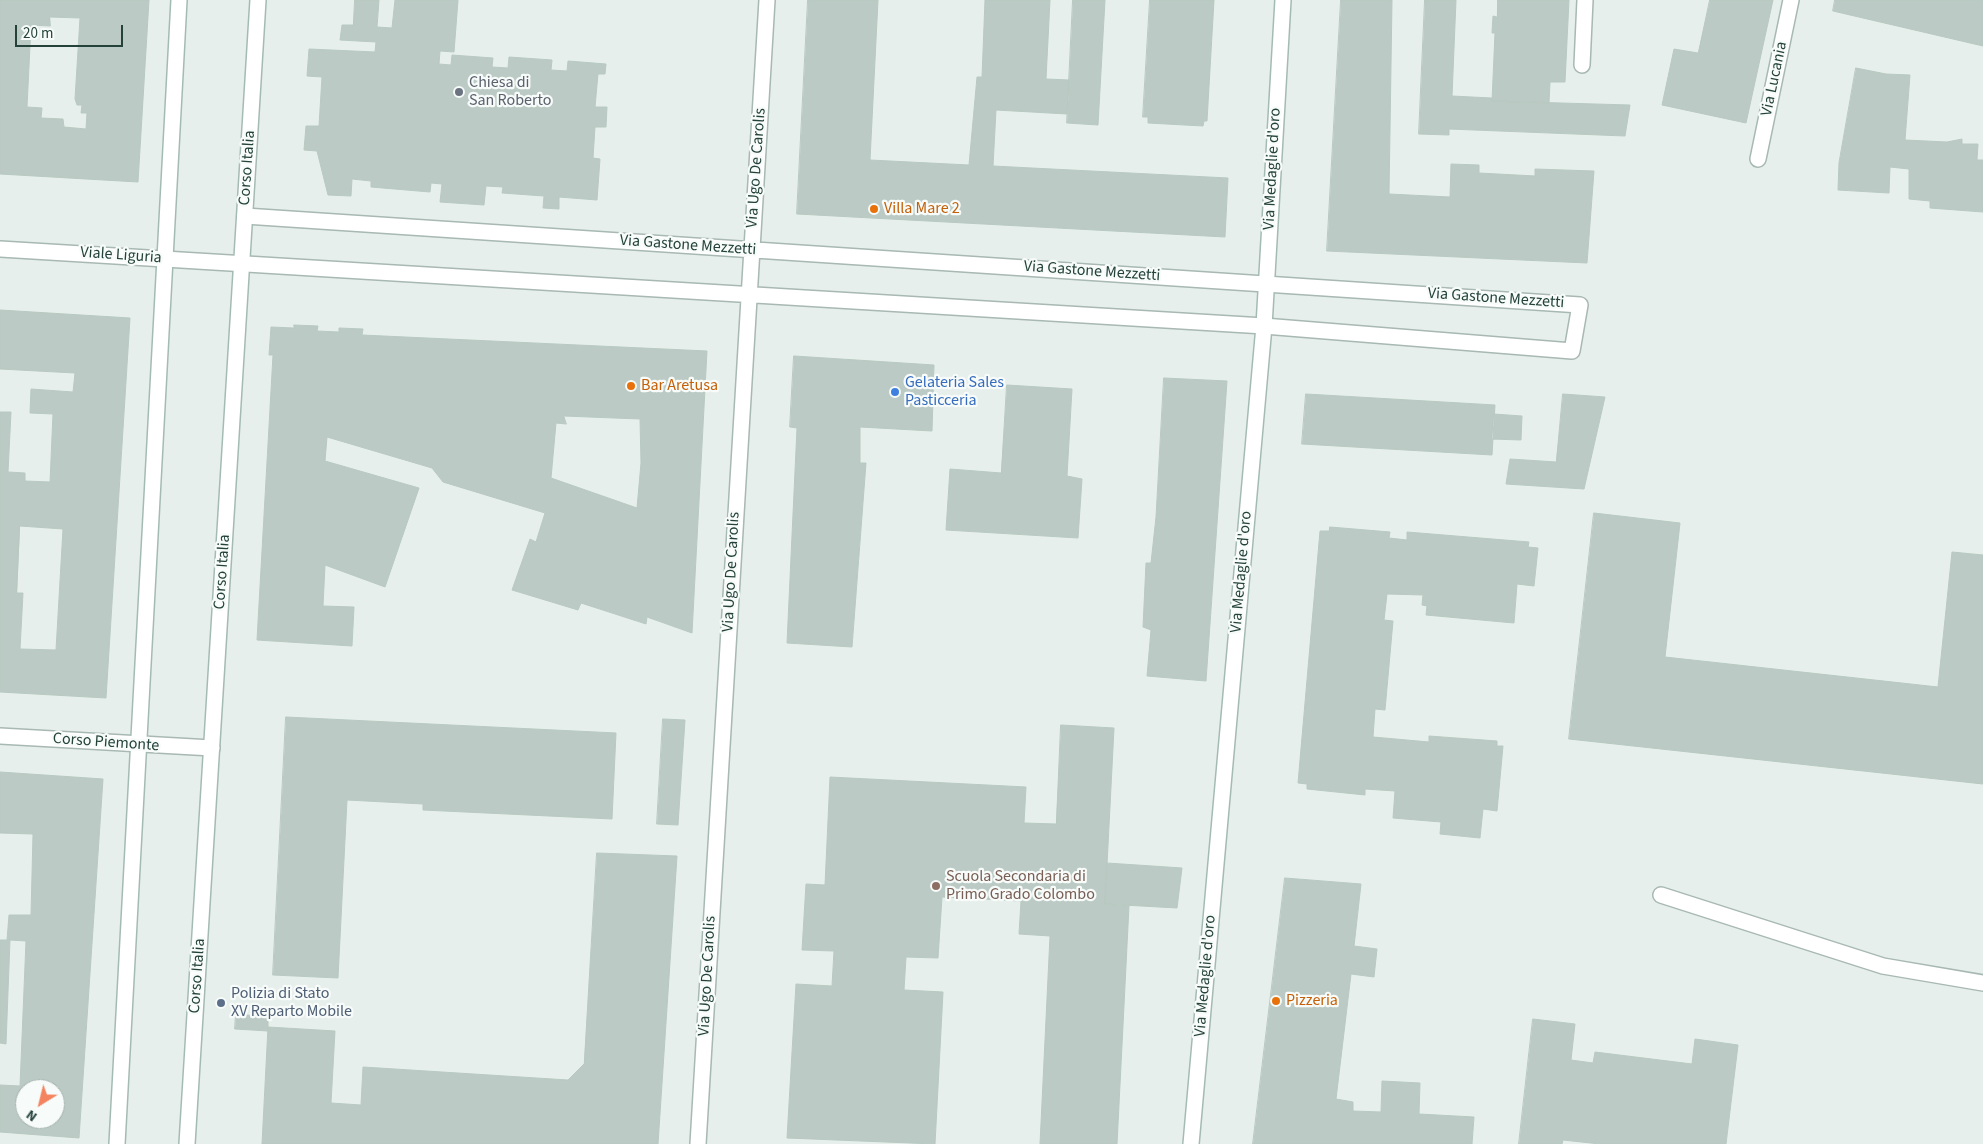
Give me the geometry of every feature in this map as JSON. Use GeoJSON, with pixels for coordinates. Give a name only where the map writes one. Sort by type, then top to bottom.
{"type":"FeatureCollection","features":[{"type":"Feature","properties":{"kind":"street"},"geometry":{"type":"LineString","coordinates":[[117,1144],[179,0]]}},
{"type":"Feature","properties":{"kind":"street","name":"Corso Italia"},"geometry":{"type":"LineString","coordinates":[[187,1144],[258,0]]}},
{"type":"Feature","properties":{"kind":"street","name":"Via Ugo De Carolis"},"geometry":{"type":"LineString","coordinates":[[698,1144],[767,0]]}},
{"type":"Feature","properties":{"kind":"street","name":"Via Medaglie d'oro"},"geometry":{"type":"LineString","coordinates":[[1191,1144],[1264,326],[1283,0]]}},
{"type":"Feature","properties":{"kind":"street"},"geometry":{"type":"LineString","coordinates":[[1582,65],[1585,0]]}},
{"type":"Feature","properties":{"kind":"street","name":"Via Lucania"},"geometry":{"type":"LineString","coordinates":[[1758,159],[1791,0]]}},
{"type":"Feature","properties":{"kind":"street","name":"Via Gastone Mezzetti"},"geometry":{"type":"LineString","coordinates":[[242,264],[1264,326],[1572,351],[1580,304],[1267,282],[752,251],[245,216]]}},
{"type":"Feature","properties":{"kind":"street","name":"Viale Liguria"},"geometry":{"type":"LineString","coordinates":[[0,249],[242,264]]}},
{"type":"Feature","properties":{"kind":"street","name":"Corso Piemonte"},"geometry":{"type":"LineString","coordinates":[[0,736],[138,746],[212,748]]}},
{"type":"Feature","properties":{"kind":"street"},"geometry":{"type":"LineString","coordinates":[[1661,894],[1884,966],[1983,983]]}},
{"type":"Feature","properties":{"kind":"building"},"geometry":{"type":"Polygon","coordinates":[[[0,0],[149,0],[138,182],[0,174],[0,0]],[[50,17],[50,26],[31,25],[27,107],[42,108],[41,118],[63,119],[64,127],[86,129],[87,113],[81,113],[82,105],[77,105],[75,99],[80,18],[50,17]]]}},
{"type":"Feature","properties":{"kind":"building","name":"Chiesa di San Roberto"},"geometry":{"type":"Polygon","coordinates":[[[355,0],[379,0],[377,27],[392,28],[395,0],[458,0],[454,52],[440,51],[439,64],[451,65],[452,55],[493,58],[492,67],[508,68],[509,57],[552,60],[551,70],[567,71],[568,61],[606,64],[605,74],[598,74],[595,107],[607,107],[606,127],[595,127],[593,158],[600,159],[597,200],[559,197],[559,209],[543,208],[544,196],[502,193],[503,187],[486,186],[484,205],[440,202],[442,184],[431,183],[430,192],[371,187],[371,181],[352,179],[351,196],[328,195],[317,151],[304,150],[306,126],[319,126],[322,77],[307,76],[309,49],[375,52],[376,42],[340,40],[342,25],[353,25],[355,0]]]}},
{"type":"Feature","properties":{"kind":"building"},"geometry":{"type":"Polygon","coordinates":[[[808,0],[878,0],[870,160],[969,165],[977,77],[982,77],[985,0],[1050,0],[1046,79],[1069,80],[1067,114],[996,110],[993,166],[1228,178],[1225,237],[797,214],[808,0]]]}},
{"type":"Feature","properties":{"kind":"building"},"geometry":{"type":"Polygon","coordinates":[[[1073,0],[1105,0],[1098,125],[1067,123],[1073,0]]]}},
{"type":"Feature","properties":{"kind":"building"},"geometry":{"type":"Polygon","coordinates":[[[1150,0],[1214,0],[1207,121],[1204,121],[1203,126],[1148,123],[1148,117],[1143,117],[1150,0]]]}},
{"type":"Feature","properties":{"kind":"building"},"geometry":{"type":"Polygon","coordinates":[[[1341,0],[1392,0],[1389,194],[1450,197],[1451,164],[1479,165],[1479,173],[1535,176],[1535,169],[1594,171],[1587,263],[1327,251],[1341,0]]]}},
{"type":"Feature","properties":{"kind":"building"},"geometry":{"type":"Polygon","coordinates":[[[1425,0],[1456,0],[1452,96],[1492,98],[1492,101],[1630,105],[1625,136],[1449,129],[1449,135],[1419,134],[1425,0]]]}},
{"type":"Feature","properties":{"kind":"building"},"geometry":{"type":"Polygon","coordinates":[[[1498,0],[1569,0],[1565,82],[1550,82],[1549,103],[1492,101],[1495,33],[1492,33],[1493,16],[1497,17],[1498,0]]]}},
{"type":"Feature","properties":{"kind":"building"},"geometry":{"type":"Polygon","coordinates":[[[1710,0],[1773,0],[1746,123],[1662,105],[1674,49],[1698,53],[1710,0]]]}},
{"type":"Feature","properties":{"kind":"building"},"geometry":{"type":"Polygon","coordinates":[[[1835,0],[1983,0],[1983,46],[1833,11],[1835,0]]]}},
{"type":"Feature","properties":{"kind":"building"},"geometry":{"type":"Polygon","coordinates":[[[1856,68],[1886,74],[1910,75],[1905,140],[1947,142],[1962,139],[1962,144],[1978,144],[1977,160],[1983,160],[1983,212],[1930,208],[1930,201],[1909,199],[1909,169],[1890,167],[1889,193],[1838,190],[1839,163],[1856,68]]]}},
{"type":"Feature","properties":{"kind":"building"},"geometry":{"type":"Polygon","coordinates":[[[0,310],[130,318],[106,698],[0,692],[0,412],[11,412],[8,472],[25,473],[25,481],[50,482],[53,414],[30,413],[31,389],[73,392],[75,373],[0,369],[0,310]],[[20,526],[17,593],[23,593],[20,649],[56,650],[63,529],[20,526]]]}},
{"type":"Feature","properties":{"kind":"building"},"geometry":{"type":"Polygon","coordinates":[[[294,325],[318,326],[317,331],[339,332],[339,328],[363,329],[362,335],[707,351],[692,633],[647,617],[646,624],[581,603],[578,610],[512,590],[530,539],[536,542],[545,513],[443,482],[432,468],[327,437],[325,461],[419,488],[385,587],[325,565],[323,606],[354,607],[352,646],[257,640],[273,355],[269,355],[271,327],[294,328],[294,325]],[[564,416],[566,424],[556,423],[551,478],[637,508],[641,463],[640,419],[564,416]]]}},
{"type":"Feature","properties":{"kind":"building"},"geometry":{"type":"Polygon","coordinates":[[[794,356],[934,365],[932,431],[860,427],[860,463],[866,463],[852,647],[787,643],[797,428],[790,427],[794,356]]]}},
{"type":"Feature","properties":{"kind":"building"},"geometry":{"type":"Polygon","coordinates":[[[1164,378],[1227,381],[1206,681],[1147,676],[1151,630],[1143,627],[1146,563],[1151,563],[1156,517],[1164,378]]]}},
{"type":"Feature","properties":{"kind":"building"},"geometry":{"type":"Polygon","coordinates":[[[1007,385],[1072,389],[1067,476],[1082,479],[1078,538],[946,530],[950,469],[1001,473],[1007,385]]]}},
{"type":"Feature","properties":{"kind":"building"},"geometry":{"type":"Polygon","coordinates":[[[1306,394],[1495,405],[1492,455],[1302,444],[1306,394]]]}},
{"type":"Feature","properties":{"kind":"building"},"geometry":{"type":"Polygon","coordinates":[[[1563,394],[1605,397],[1584,489],[1506,484],[1510,459],[1556,462],[1563,394]]]}},
{"type":"Feature","properties":{"kind":"building"},"geometry":{"type":"Polygon","coordinates":[[[1494,414],[1522,416],[1521,440],[1492,439],[1494,414]]]}},
{"type":"Feature","properties":{"kind":"building"},"geometry":{"type":"Polygon","coordinates":[[[1594,513],[1680,523],[1665,657],[1938,687],[1952,552],[1983,555],[1983,784],[1569,739],[1594,513]]]}},
{"type":"Feature","properties":{"kind":"building"},"geometry":{"type":"Polygon","coordinates":[[[1330,527],[1390,532],[1389,538],[1407,540],[1407,532],[1529,542],[1528,547],[1538,548],[1534,586],[1517,584],[1514,623],[1426,615],[1427,606],[1422,605],[1423,595],[1387,594],[1384,620],[1393,621],[1385,710],[1375,709],[1373,737],[1429,742],[1429,736],[1497,741],[1497,746],[1503,746],[1497,811],[1483,809],[1480,838],[1440,834],[1441,822],[1393,818],[1395,791],[1365,789],[1365,795],[1307,789],[1307,784],[1298,783],[1320,531],[1329,531],[1330,527]]]}},
{"type":"Feature","properties":{"kind":"building"},"geometry":{"type":"Polygon","coordinates":[[[286,717],[616,733],[612,819],[423,810],[423,804],[347,800],[338,978],[273,975],[286,717]]]}},
{"type":"Feature","properties":{"kind":"building"},"geometry":{"type":"Polygon","coordinates":[[[663,719],[685,720],[678,825],[657,824],[663,719]]]}},
{"type":"Feature","properties":{"kind":"building"},"geometry":{"type":"Polygon","coordinates":[[[1061,725],[1114,728],[1105,904],[1129,906],[1117,1144],[1040,1144],[1050,936],[1019,934],[1021,901],[942,897],[938,958],[906,957],[904,990],[943,992],[935,1144],[787,1138],[796,984],[832,986],[834,951],[802,950],[806,884],[825,885],[830,777],[1026,787],[1024,823],[1056,824],[1061,725]]]}},
{"type":"Feature","properties":{"kind":"building"},"geometry":{"type":"Polygon","coordinates":[[[0,772],[103,779],[79,1138],[0,1132],[0,1085],[15,1086],[15,1129],[65,1129],[65,1079],[20,1079],[26,941],[10,940],[6,1044],[0,1043],[0,940],[7,940],[9,915],[31,915],[33,834],[0,833],[0,772]]]}},
{"type":"Feature","properties":{"kind":"building"},"geometry":{"type":"Polygon","coordinates":[[[597,853],[677,856],[658,1144],[262,1144],[268,1027],[335,1031],[331,1103],[361,1105],[363,1067],[568,1080],[584,1064],[597,853]]]}},
{"type":"Feature","properties":{"kind":"building"},"geometry":{"type":"Polygon","coordinates":[[[1107,863],[1182,868],[1177,908],[1105,904],[1107,863]]]}},
{"type":"Feature","properties":{"kind":"building"},"geometry":{"type":"Polygon","coordinates":[[[1285,878],[1361,884],[1354,946],[1377,949],[1374,977],[1351,974],[1336,1099],[1353,1102],[1353,1111],[1381,1112],[1382,1081],[1420,1083],[1419,1114],[1474,1117],[1472,1144],[1253,1144],[1285,878]]]}},
{"type":"Feature","properties":{"kind":"building"},"geometry":{"type":"Polygon","coordinates":[[[236,1014],[268,1017],[268,1031],[235,1029],[236,1014]]]}},
{"type":"Feature","properties":{"kind":"building"},"geometry":{"type":"Polygon","coordinates":[[[1533,1019],[1575,1024],[1571,1060],[1593,1063],[1595,1052],[1692,1064],[1695,1039],[1738,1045],[1726,1144],[1600,1144],[1563,1140],[1562,1144],[1519,1144],[1533,1019]]]}},
{"type":"Feature","properties":{"kind":"place","name":"Chiesa di San Roberto"},"geometry":{"type":"Point","coordinates":[459,92]}},
{"type":"Feature","properties":{"kind":"place","name":"Villa Mare 2"},"geometry":{"type":"Point","coordinates":[874,209]}},
{"type":"Feature","properties":{"kind":"place","name":"Bar Aretusa"},"geometry":{"type":"Point","coordinates":[631,386]}},
{"type":"Feature","properties":{"kind":"place","name":"Gelateria Sales Pasticceria"},"geometry":{"type":"Point","coordinates":[895,392]}},
{"type":"Feature","properties":{"kind":"place","name":"Scuola Secondaria di Primo Grado Colombo"},"geometry":{"type":"Point","coordinates":[936,886]}},
{"type":"Feature","properties":{"kind":"place","name":"Pizzeria"},"geometry":{"type":"Point","coordinates":[1276,1001]}},
{"type":"Feature","properties":{"kind":"place","name":"Polizia di Stato XV Reparto Mobile"},"geometry":{"type":"Point","coordinates":[221,1003]}}]}
